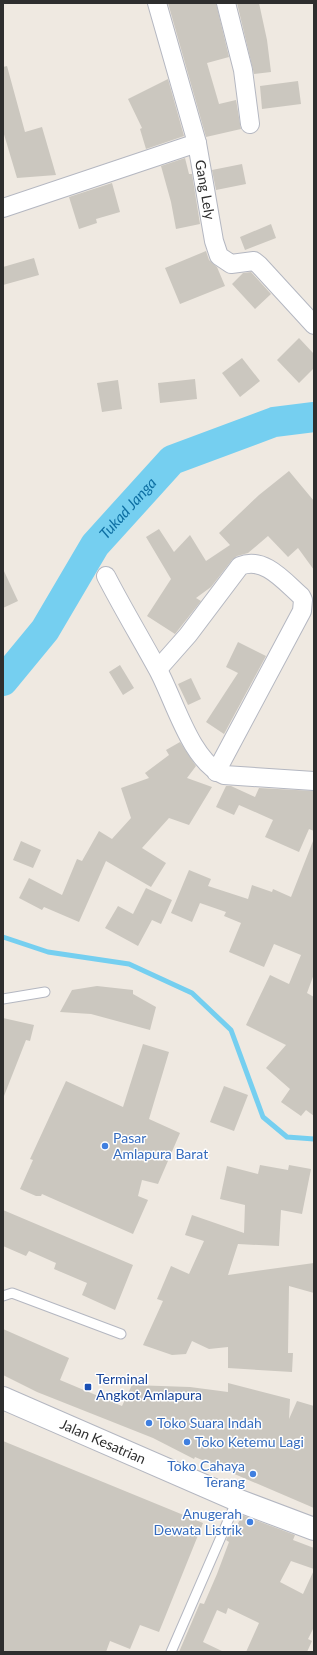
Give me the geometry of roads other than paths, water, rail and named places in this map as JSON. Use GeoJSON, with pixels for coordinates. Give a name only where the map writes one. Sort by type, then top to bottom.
{"type":"FeatureCollection","features":[{"type":"Feature","properties":{"kind":"street","name":"Gang Lely"},"geometry":{"type":"LineString","coordinates":[[157,3],[197,143],[214,241],[219,256],[231,264],[254,261],[314,324]]}},
{"type":"Feature","properties":{"kind":"street"},"geometry":{"type":"LineString","coordinates":[[226,3],[243,70],[250,124]]}},
{"type":"Feature","properties":{"kind":"street"},"geometry":{"type":"LineString","coordinates":[[3,208],[197,143]]}},
{"type":"Feature","properties":{"kind":"street"},"geometry":{"type":"LineString","coordinates":[[158,669],[188,635],[240,566],[248,563],[264,565],[301,596],[303,600],[302,611],[216,772]]}},
{"type":"Feature","properties":{"kind":"street"},"geometry":{"type":"LineString","coordinates":[[106,576],[133,627],[158,669],[195,746],[209,766],[216,772],[224,775],[314,781]]}},
{"type":"Feature","properties":{"kind":"street","name":"Jalan Kesatrian"},"geometry":{"type":"LineString","coordinates":[[3,1398],[237,1500],[314,1528]]}},
{"type":"Feature","properties":{"kind":"lane"},"geometry":{"type":"LineString","coordinates":[[3,999],[45,992]]}},
{"type":"Feature","properties":{"kind":"lane"},"geometry":{"type":"LineString","coordinates":[[3,1296],[12,1292],[121,1334]]}},
{"type":"Feature","properties":{"kind":"lane"},"geometry":{"type":"LineString","coordinates":[[171,1652],[237,1500]]}},
{"type":"Feature","properties":{"kind":"waterway","name":"Tukad Janga"},"geometry":{"type":"LineString","coordinates":[[3,681],[45,630],[95,545],[172,460],[274,422],[314,417]]}},
{"type":"Feature","properties":{"kind":"waterway"},"geometry":{"type":"LineString","coordinates":[[3,937],[48,952],[129,964],[192,993],[231,1030],[263,1117],[287,1137],[314,1139]]}},
{"type":"Feature","properties":{"kind":"place","name":"Pasar Amlapura Barat"},"geometry":{"type":"Point","coordinates":[105,1146]}},
{"type":"Feature","properties":{"kind":"place","name":"Terminal Angkot Amlapura"},"geometry":{"type":"Point","coordinates":[88,1387]}},
{"type":"Feature","properties":{"kind":"place","name":"Toko Suara Indah"},"geometry":{"type":"Point","coordinates":[149,1423]}},
{"type":"Feature","properties":{"kind":"place","name":"Toko Ketemu Lagi"},"geometry":{"type":"Point","coordinates":[187,1442]}},
{"type":"Feature","properties":{"kind":"place","name":"Toko Cahaya Terang"},"geometry":{"type":"Point","coordinates":[253,1474]}},
{"type":"Feature","properties":{"kind":"place","name":"Anugerah Dewata Listrik"},"geometry":{"type":"Point","coordinates":[250,1522]}}]}
